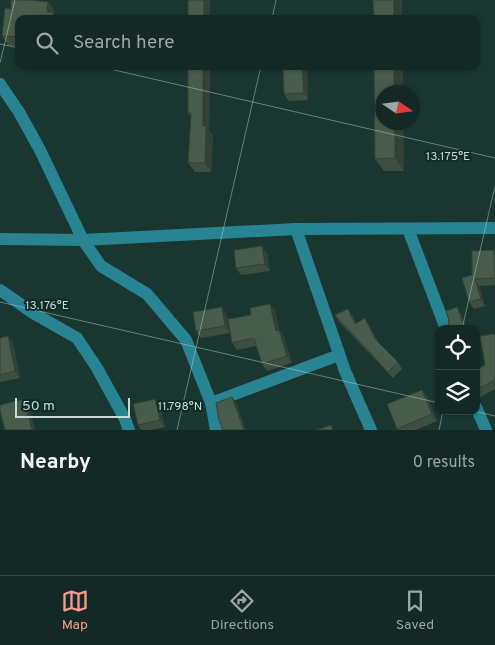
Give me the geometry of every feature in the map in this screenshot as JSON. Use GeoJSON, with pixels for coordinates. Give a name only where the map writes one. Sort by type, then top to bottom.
{"type":"FeatureCollection","features":[{"type":"Feature","properties":{"kind":"street"},"geometry":{"type":"LineString","coordinates":[[0,84],[19,112],[40,150],[83,240],[101,266],[147,294],[186,340],[211,403],[216,430]]}},
{"type":"Feature","properties":{"kind":"street"},"geometry":{"type":"LineString","coordinates":[[0,239],[83,240],[296,229],[495,228]]}},
{"type":"Feature","properties":{"kind":"street"},"geometry":{"type":"LineString","coordinates":[[296,229],[345,371],[371,430]]}},
{"type":"Feature","properties":{"kind":"street"},"geometry":{"type":"LineString","coordinates":[[408,229],[444,325]]}},
{"type":"Feature","properties":{"kind":"street"},"geometry":{"type":"LineString","coordinates":[[0,290],[33,313],[77,338],[97,368],[129,430]]}},
{"type":"Feature","properties":{"kind":"street"},"geometry":{"type":"LineString","coordinates":[[211,403],[339,354]]}},
{"type":"Feature","properties":{"kind":"street"},"geometry":{"type":"LineString","coordinates":[[479,415],[486,430]]}},
{"type":"Feature","properties":{"kind":"building"},"geometry":{"type":"Polygon","coordinates":[[[11,0],[48,2],[47,12],[53,12],[53,15],[15,15],[15,37],[2,36],[5,8],[11,9],[11,0]]]}},
{"type":"Feature","properties":{"kind":"building"},"geometry":{"type":"Polygon","coordinates":[[[188,0],[204,0],[204,15],[188,15],[188,0]]]}},
{"type":"Feature","properties":{"kind":"building"},"geometry":{"type":"Polygon","coordinates":[[[373,0],[394,0],[394,15],[374,15],[373,0]]]}},
{"type":"Feature","properties":{"kind":"building"},"geometry":{"type":"Polygon","coordinates":[[[188,70],[203,70],[203,126],[206,126],[205,163],[188,163],[191,113],[188,113],[188,70]]]}},
{"type":"Feature","properties":{"kind":"building"},"geometry":{"type":"Polygon","coordinates":[[[283,70],[302,70],[304,93],[284,94],[283,70]]]}},
{"type":"Feature","properties":{"kind":"building"},"geometry":{"type":"Polygon","coordinates":[[[374,70],[394,70],[394,85],[375,85],[375,130],[395,130],[395,158],[375,159],[374,70]]]}},
{"type":"Feature","properties":{"kind":"building"},"geometry":{"type":"Polygon","coordinates":[[[262,246],[265,264],[236,268],[234,250],[262,246]]]}},
{"type":"Feature","properties":{"kind":"building"},"geometry":{"type":"Polygon","coordinates":[[[494,250],[495,278],[475,279],[481,299],[469,302],[462,278],[472,275],[472,251],[494,250]]]}},
{"type":"Feature","properties":{"kind":"building"},"geometry":{"type":"Polygon","coordinates":[[[270,304],[276,331],[279,330],[287,356],[262,364],[254,338],[232,343],[228,319],[251,315],[250,308],[270,304]]]}},
{"type":"Feature","properties":{"kind":"building"},"geometry":{"type":"Polygon","coordinates":[[[222,307],[225,326],[196,331],[193,312],[222,307]]]}},
{"type":"Feature","properties":{"kind":"building"},"geometry":{"type":"Polygon","coordinates":[[[457,307],[464,325],[448,325],[449,320],[446,311],[457,307]]]}},
{"type":"Feature","properties":{"kind":"building"},"geometry":{"type":"Polygon","coordinates":[[[348,309],[355,324],[365,318],[375,339],[398,362],[388,372],[335,315],[348,309]]]}},
{"type":"Feature","properties":{"kind":"building"},"geometry":{"type":"Polygon","coordinates":[[[495,334],[495,386],[493,381],[480,388],[480,368],[485,365],[480,336],[495,334]]]}},
{"type":"Feature","properties":{"kind":"building"},"geometry":{"type":"Polygon","coordinates":[[[8,336],[15,371],[0,375],[0,338],[8,336]]]}},
{"type":"Feature","properties":{"kind":"building"},"geometry":{"type":"Polygon","coordinates":[[[422,390],[432,414],[397,429],[387,404],[422,390]]]}},
{"type":"Feature","properties":{"kind":"building"},"geometry":{"type":"Polygon","coordinates":[[[232,397],[244,430],[223,430],[219,420],[216,403],[232,397]]]}},
{"type":"Feature","properties":{"kind":"building"},"geometry":{"type":"Polygon","coordinates":[[[24,399],[32,430],[5,430],[0,405],[24,399]]]}},
{"type":"Feature","properties":{"kind":"building"},"geometry":{"type":"Polygon","coordinates":[[[155,399],[160,420],[138,425],[133,404],[155,399]]]}},
{"type":"Feature","properties":{"kind":"building"},"geometry":{"type":"Polygon","coordinates":[[[331,425],[333,430],[316,430],[331,425]]]}}]}
